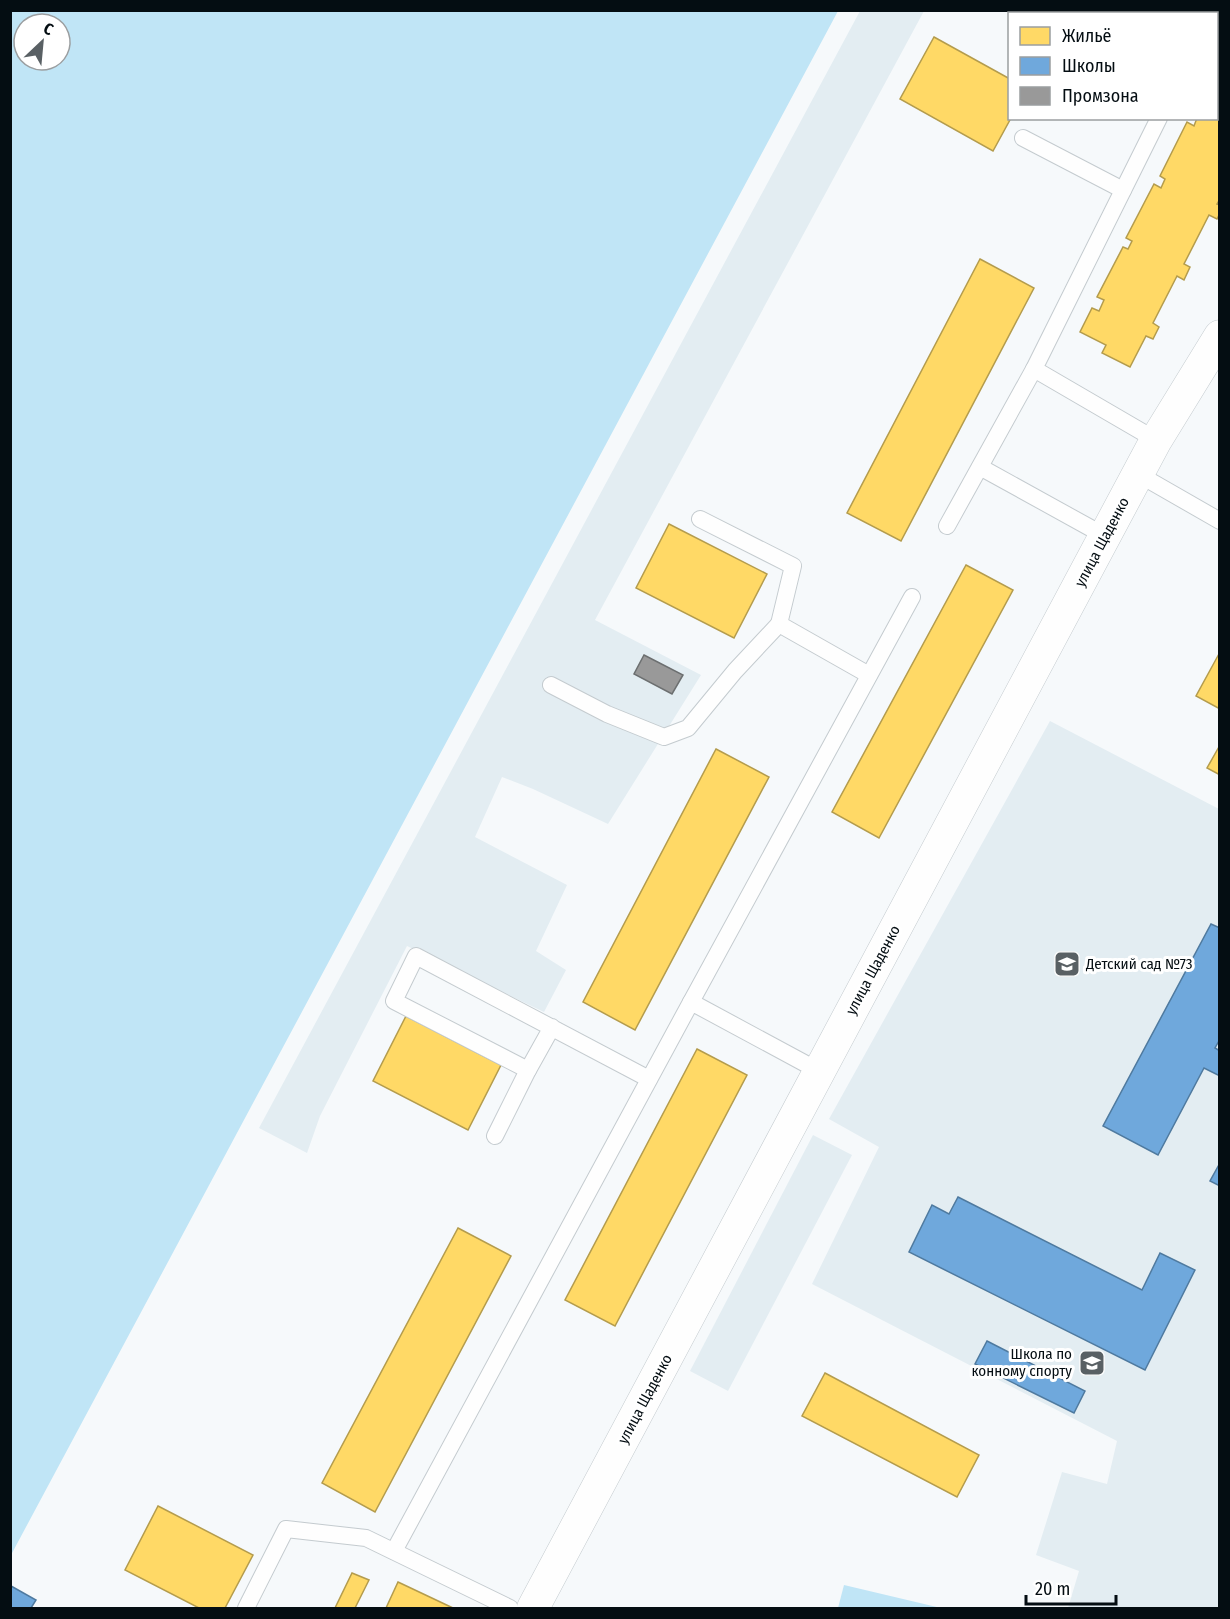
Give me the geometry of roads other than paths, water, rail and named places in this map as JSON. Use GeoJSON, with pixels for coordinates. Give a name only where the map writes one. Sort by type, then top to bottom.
{"type":"FeatureCollection","features":[{"type":"Feature","properties":{"kind":"street","name":"улица Щаденко"},"geometry":{"type":"LineString","coordinates":[[533,1608],[1156,440],[1220,336]]}},
{"type":"Feature","properties":{"kind":"lane"},"geometry":{"type":"LineString","coordinates":[[947,526],[1034,369],[1158,120]]}},
{"type":"Feature","properties":{"kind":"lane"},"geometry":{"type":"LineString","coordinates":[[1023,138],[1123,190]]}},
{"type":"Feature","properties":{"kind":"lane"},"geometry":{"type":"LineString","coordinates":[[1034,369],[1156,440]]}},
{"type":"Feature","properties":{"kind":"lane"},"geometry":{"type":"LineString","coordinates":[[980,467],[1105,537]]}},
{"type":"Feature","properties":{"kind":"lane"},"geometry":{"type":"LineString","coordinates":[[1138,474],[1220,521]]}},
{"type":"Feature","properties":{"kind":"lane"},"geometry":{"type":"LineString","coordinates":[[551,685],[607,714],[664,737],[688,728],[735,671],[779,624],[793,566],[700,519]]}},
{"type":"Feature","properties":{"kind":"lane"},"geometry":{"type":"LineString","coordinates":[[394,1551],[912,597]]}},
{"type":"Feature","properties":{"kind":"lane"},"geometry":{"type":"LineString","coordinates":[[779,624],[869,675]]}},
{"type":"Feature","properties":{"kind":"lane"},"geometry":{"type":"LineString","coordinates":[[528,1070],[394,1001],[416,956],[650,1078]]}},
{"type":"Feature","properties":{"kind":"lane"},"geometry":{"type":"LineString","coordinates":[[692,1002],[819,1071]]}},
{"type":"Feature","properties":{"kind":"lane"},"geometry":{"type":"LineString","coordinates":[[495,1136],[552,1027]]}},
{"type":"Feature","properties":{"kind":"lane"},"geometry":{"type":"LineString","coordinates":[[246,1608],[285,1529],[366,1538],[510,1608]]}},
{"type":"Feature","properties":{"kind":"place","name":"Детский сад №73"},"geometry":{"type":"Point","coordinates":[1067,964]}},
{"type":"Feature","properties":{"kind":"place","name":"Школа по конному спорту"},"geometry":{"type":"Point","coordinates":[1092,1363]}}]}
